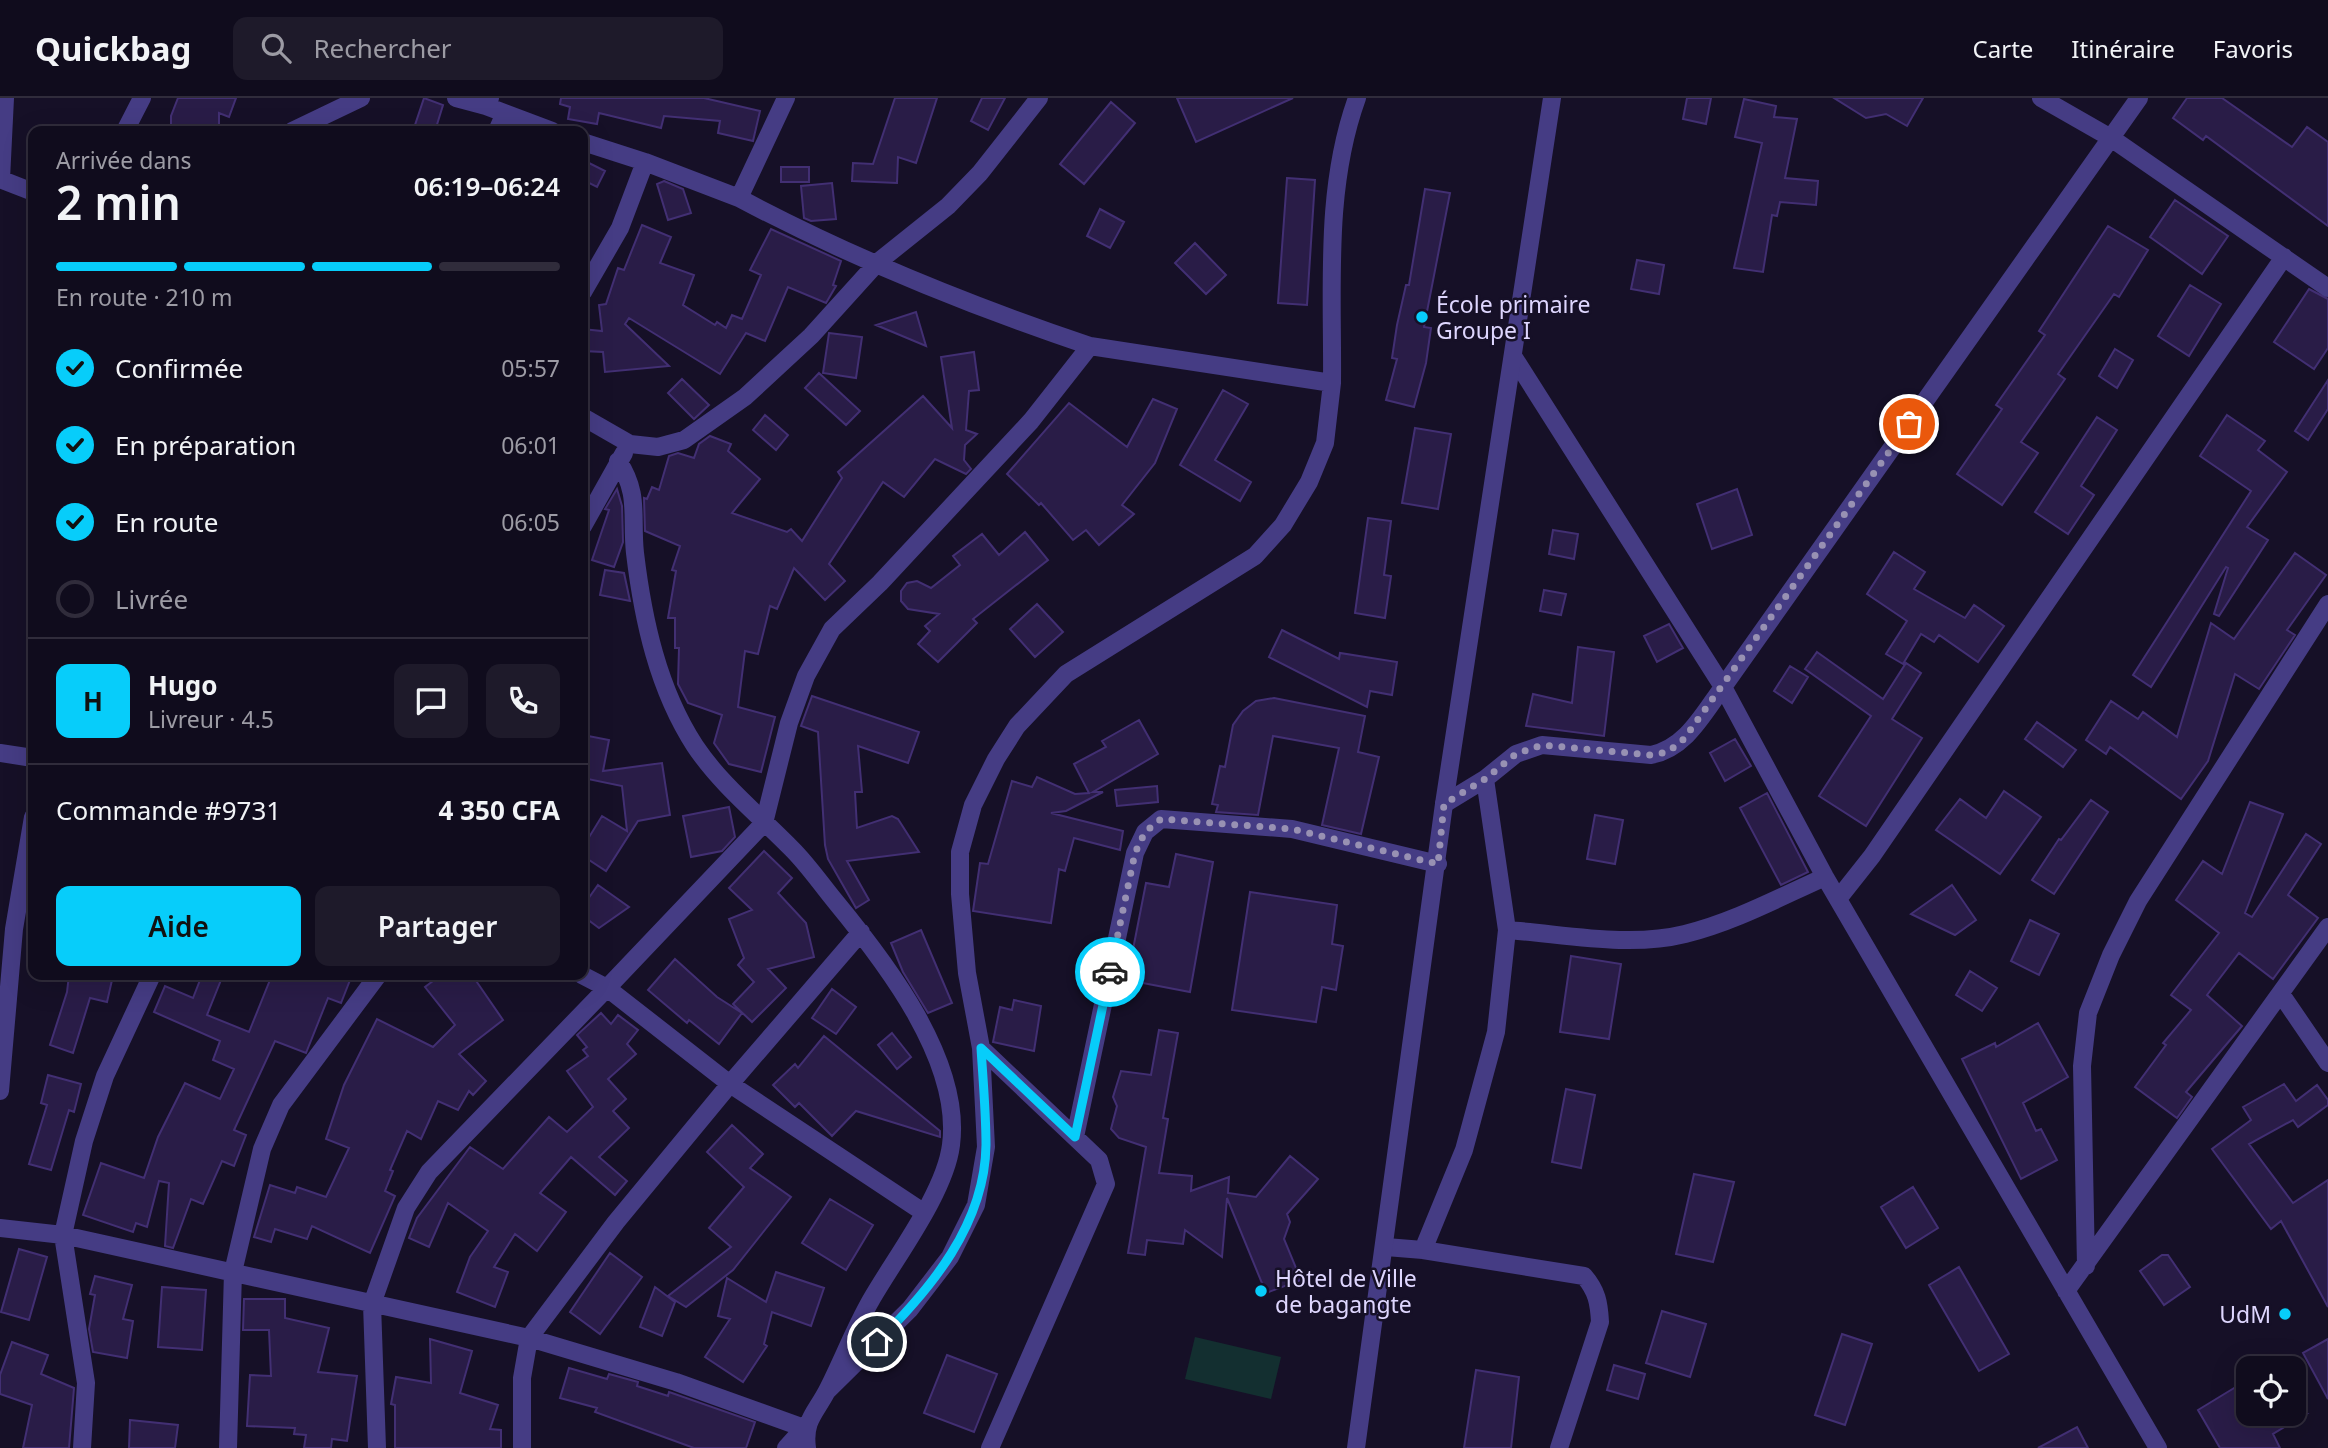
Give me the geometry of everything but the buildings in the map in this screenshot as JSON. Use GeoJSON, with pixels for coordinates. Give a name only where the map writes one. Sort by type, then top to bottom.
{"type":"FeatureCollection","features":[{"type":"Feature","properties":{"kind":"street"},"geometry":{"type":"LineString","coordinates":[[5,98],[1,179],[28,190]]}},
{"type":"Feature","properties":{"kind":"street"},"geometry":{"type":"LineString","coordinates":[[128,126],[142,98]]}},
{"type":"Feature","properties":{"kind":"street"},"geometry":{"type":"LineString","coordinates":[[302,126],[361,98]]}},
{"type":"Feature","properties":{"kind":"street"},"geometry":{"type":"LineString","coordinates":[[456,98],[488,102],[500,123],[520,126]]}},
{"type":"Feature","properties":{"kind":"street"},"geometry":{"type":"LineString","coordinates":[[739,198],[786,98]]}},
{"type":"Feature","properties":{"kind":"street"},"geometry":{"type":"LineString","coordinates":[[588,420],[630,444],[659,447],[684,440],[745,397],[811,336],[878,262],[948,206],[980,173],[1039,98]]}},
{"type":"Feature","properties":{"kind":"street"},"geometry":{"type":"LineString","coordinates":[[827,1391],[910,1309],[950,1257],[976,1205],[986,1147],[981,1048],[967,973],[960,894],[960,852],[973,806],[996,759],[1017,726],[1066,674],[1255,556],[1283,525],[1309,482],[1325,443],[1332,383],[1333,202],[1340,158],[1357,98]]}},
{"type":"Feature","properties":{"kind":"street"},"geometry":{"type":"LineString","coordinates":[[1356,1448],[1438,864],[1444,804],[1552,98]]}},
{"type":"Feature","properties":{"kind":"street"},"geometry":{"type":"LineString","coordinates":[[2041,98],[2111,138],[2328,288]]}},
{"type":"Feature","properties":{"kind":"street"},"geometry":{"type":"LineString","coordinates":[[1444,804],[1485,779],[1516,754],[1542,745],[1651,755],[1668,752],[1684,739],[2139,98]]}},
{"type":"Feature","properties":{"kind":"street"},"geometry":{"type":"LineString","coordinates":[[588,144],[739,198],[878,262],[1036,328],[1090,346],[1332,383]]}},
{"type":"Feature","properties":{"kind":"street"},"geometry":{"type":"LineString","coordinates":[[588,283],[620,228],[645,162]]}},
{"type":"Feature","properties":{"kind":"street"},"geometry":{"type":"LineString","coordinates":[[1838,898],[1872,856],[2284,257]]}},
{"type":"Feature","properties":{"kind":"street"},"geometry":{"type":"LineString","coordinates":[[377,1448],[372,1304],[406,1208],[429,1172],[764,823],[789,723],[806,676],[832,629],[880,583],[1031,421],[1090,346]]}},
{"type":"Feature","properties":{"kind":"street"},"geometry":{"type":"LineString","coordinates":[[1513,356],[1723,687],[1825,877],[2152,1443]]}},
{"type":"Feature","properties":{"kind":"street"},"geometry":{"type":"LineString","coordinates":[[588,517],[630,444]]}},
{"type":"Feature","properties":{"kind":"street"},"geometry":{"type":"LineString","coordinates":[[618,461],[633,489],[635,552],[645,618],[660,674],[677,717],[698,750],[764,823],[793,849],[896,978],[931,1044],[953,1113],[951,1149],[936,1191],[869,1303],[827,1391],[804,1428],[786,1448]]}},
{"type":"Feature","properties":{"kind":"street"},"geometry":{"type":"LineString","coordinates":[[2086,1266],[2082,1066],[2088,1013],[2110,955],[2138,901],[2328,604]]}},
{"type":"Feature","properties":{"kind":"street"},"geometry":{"type":"LineString","coordinates":[[0,753],[28,757]]}},
{"type":"Feature","properties":{"kind":"street"},"geometry":{"type":"LineString","coordinates":[[1423,1250],[1464,1150],[1496,1032],[1507,930],[1485,779]]}},
{"type":"Feature","properties":{"kind":"street"},"geometry":{"type":"LineString","coordinates":[[1075,1137],[1135,853],[1145,832],[1161,819],[1292,829],[1438,864]]}},
{"type":"Feature","properties":{"kind":"street"},"geometry":{"type":"LineString","coordinates":[[0,1090],[14,929],[28,846]]}},
{"type":"Feature","properties":{"kind":"street"},"geometry":{"type":"LineString","coordinates":[[1507,930],[1632,939],[1683,935],[1726,922],[1825,877]]}},
{"type":"Feature","properties":{"kind":"street"},"geometry":{"type":"LineString","coordinates":[[2066,1290],[2086,1266],[2328,928]]}},
{"type":"Feature","properties":{"kind":"street"},"geometry":{"type":"LineString","coordinates":[[522,1448],[522,1378],[530,1338],[616,1222],[861,932]]}},
{"type":"Feature","properties":{"kind":"street"},"geometry":{"type":"LineString","coordinates":[[588,978],[607,988],[730,1084],[923,1212]]}},
{"type":"Feature","properties":{"kind":"street"},"geometry":{"type":"LineString","coordinates":[[82,1448],[86,1383],[63,1235],[85,1141],[105,1076],[150,980]]}},
{"type":"Feature","properties":{"kind":"street"},"geometry":{"type":"LineString","coordinates":[[228,1448],[233,1272],[262,1149],[281,1105],[374,980]]}},
{"type":"Feature","properties":{"kind":"street"},"geometry":{"type":"LineString","coordinates":[[2281,994],[2328,1063]]}},
{"type":"Feature","properties":{"kind":"street"},"geometry":{"type":"LineString","coordinates":[[981,1048],[1099,1160],[1105,1173],[1105,1191],[990,1448]]}},
{"type":"Feature","properties":{"kind":"street"},"geometry":{"type":"LineString","coordinates":[[0,1228],[63,1235],[530,1338],[676,1382],[804,1428]]}},
{"type":"Feature","properties":{"kind":"street"},"geometry":{"type":"LineString","coordinates":[[1385,1247],[1423,1250],[1584,1276],[1594,1288],[1599,1302],[1600,1322],[1559,1448]]}},
{"type":"Feature","properties":{"kind":"street"},"geometry":{"type":"LineString","coordinates":[[804,1428],[807,1448]]}},
{"type":"Feature","properties":{"kind":"green space"},"geometry":{"type":"Polygon","coordinates":[[[1195,1337],[1281,1357],[1271,1399],[1185,1379],[1195,1337]]]}},
{"type":"Feature","properties":{"kind":"way so far"},"geometry":{"type":"LineString","coordinates":[[1110,972],[1135,853],[1145,832],[1161,819],[1179,818],[1292,829],[1438,864],[1444,804],[1485,779],[1516,754],[1542,745],[1651,755],[1668,752],[1684,739],[1723,687],[1909,424]]}},
{"type":"Feature","properties":{"kind":"place","name":"École primaire Groupe I"},"geometry":{"type":"Point","coordinates":[1422,317]}},
{"type":"Feature","properties":{"kind":"place","name":"Hôtel de Ville de bagangte"},"geometry":{"type":"Point","coordinates":[1261,1291]}},
{"type":"Feature","properties":{"kind":"place","name":"UdM"},"geometry":{"type":"Point","coordinates":[2285,1314]}},
{"type":"Feature","properties":{"kind":"route"},"geometry":{"type":"LineString","coordinates":[[877,1342],[910,1309],[950,1257],[976,1205],[986,1147],[981,1048],[1075,1137],[1110,972]]}}]}
